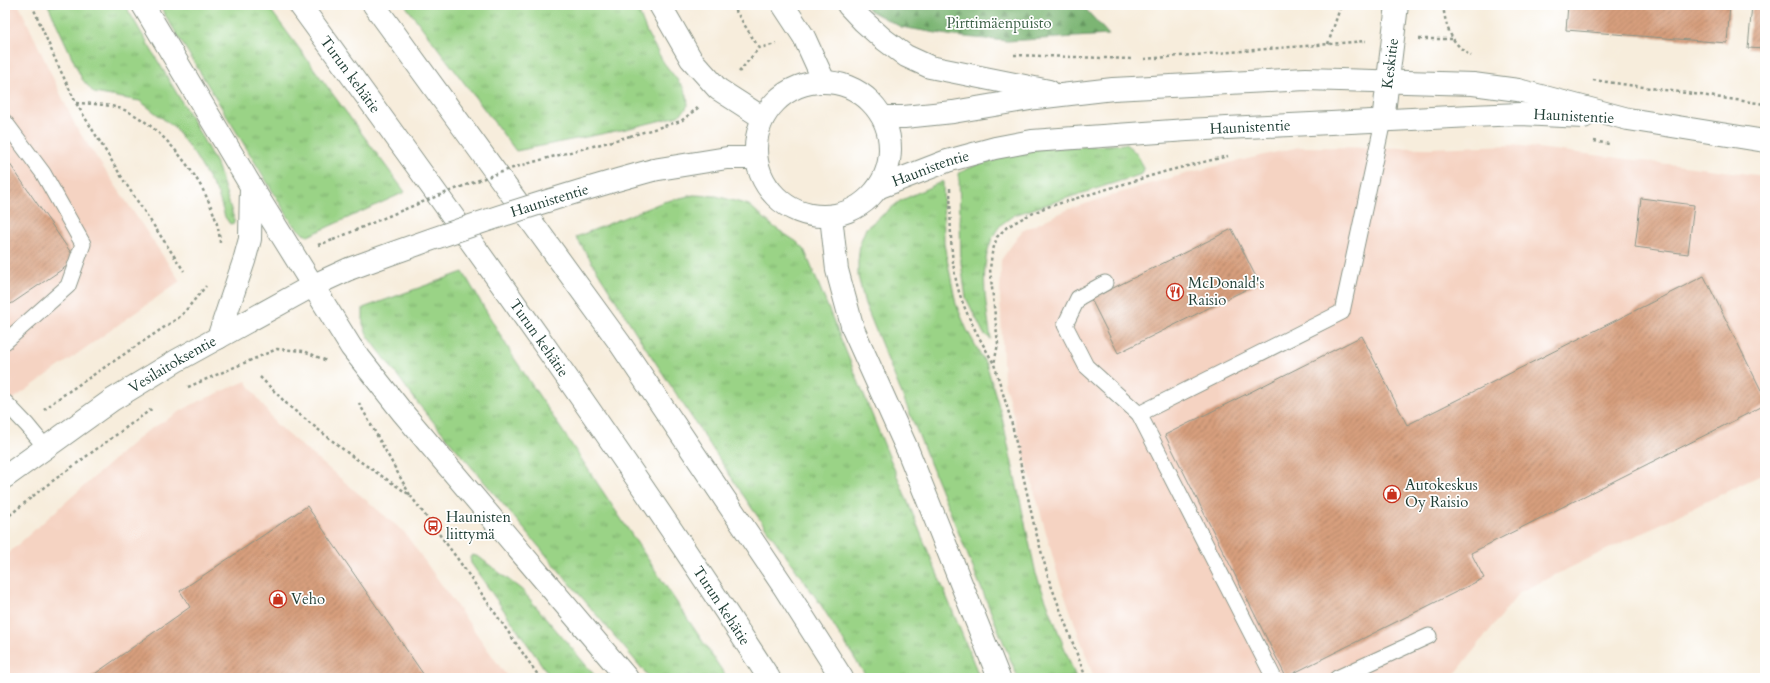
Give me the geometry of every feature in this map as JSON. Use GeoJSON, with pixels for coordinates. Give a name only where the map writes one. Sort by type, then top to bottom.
{"type":"FeatureCollection","features":[{"type":"Feature","properties":{"kind":"main road"},"geometry":{"type":"LineString","coordinates":[[143,5],[251,186],[351,348],[398,407],[627,678]]}},
{"type":"Feature","properties":{"kind":"main road","name":"Turun kehätie"},"geometry":{"type":"LineString","coordinates":[[300,5],[421,170],[692,559],[769,678]]}},
{"type":"Feature","properties":{"kind":"main road"},"geometry":{"type":"LineString","coordinates":[[374,5],[619,342],[784,587],[842,678]]}},
{"type":"Feature","properties":{"kind":"main road"},"geometry":{"type":"LineString","coordinates":[[660,5],[691,59],[718,89],[763,118]]}},
{"type":"Feature","properties":{"kind":"main road"},"geometry":{"type":"LineString","coordinates":[[782,5],[804,37],[824,81]]}},
{"type":"Feature","properties":{"kind":"main road"},"geometry":{"type":"LineString","coordinates":[[848,5],[882,38],[906,56],[930,67],[1066,94]]}},
{"type":"Feature","properties":{"kind":"main road","name":"Keskitie"},"geometry":{"type":"LineString","coordinates":[[1383,121],[1397,5]]}},
{"type":"Feature","properties":{"kind":"main road","name":"Haunistentie"},"geometry":{"type":"LineString","coordinates":[[883,117],[904,117],[953,112],[1066,94],[1113,89],[1306,79],[1473,84],[1518,90],[1628,119],[1765,141]]}},
{"type":"Feature","properties":{"kind":"main road"},"geometry":{"type":"LineString","coordinates":[[824,81],[832,81],[850,86],[866,96],[883,117],[889,132],[891,154],[885,177],[880,187],[859,207],[831,216],[820,217],[798,212],[777,199],[763,181],[756,158],[756,138],[763,118],[775,100],[793,88],[808,83],[824,81]]}},
{"type":"Feature","properties":{"kind":"main road","name":"Haunistentie"},"geometry":{"type":"LineString","coordinates":[[880,187],[947,161],[995,148],[1032,141],[1187,130],[1520,114],[1628,119]]}},
{"type":"Feature","properties":{"kind":"main road","name":"Haunistentie"},"geometry":{"type":"LineString","coordinates":[[349,269],[585,188],[653,170],[727,158],[756,158]]}},
{"type":"Feature","properties":{"kind":"main road"},"geometry":{"type":"LineString","coordinates":[[218,338],[244,261],[250,238],[251,186]]}},
{"type":"Feature","properties":{"kind":"main road"},"geometry":{"type":"LineString","coordinates":[[831,216],[837,270],[853,329],[908,451],[999,678]]}},
{"type":"Feature","properties":{"kind":"main road","name":"Vesilaitoksentie"},"geometry":{"type":"LineString","coordinates":[[5,477],[112,400],[176,361],[312,286],[349,269]]}},
{"type":"Feature","properties":{"kind":"lane"},"geometry":{"type":"LineString","coordinates":[[1139,414],[1342,312],[1383,121]]}},
{"type":"Feature","properties":{"kind":"lane"},"geometry":{"type":"LineString","coordinates":[[5,122],[43,173],[83,244],[68,286],[5,342]]}},
{"type":"Feature","properties":{"kind":"lane"},"geometry":{"type":"LineString","coordinates":[[1105,284],[1078,298],[1065,325],[1086,366],[1139,414],[1274,678]]}},
{"type":"Feature","properties":{"kind":"lane"},"geometry":{"type":"LineString","coordinates":[[5,402],[46,448]]}},
{"type":"Feature","properties":{"kind":"lane"},"geometry":{"type":"LineString","coordinates":[[1337,678],[1429,636]]}},
{"type":"Feature","properties":{"kind":"path"},"geometry":{"type":"LineString","coordinates":[[32,5],[76,103],[126,184],[184,271]]}},
{"type":"Feature","properties":{"kind":"path"},"geometry":{"type":"LineString","coordinates":[[732,5],[759,48],[739,72]]}},
{"type":"Feature","properties":{"kind":"path"},"geometry":{"type":"LineString","coordinates":[[1142,59],[1328,44],[1341,5]]}},
{"type":"Feature","properties":{"kind":"path"},"geometry":{"type":"LineString","coordinates":[[1443,5],[1444,17],[1452,39],[1460,49],[1473,58]]}},
{"type":"Feature","properties":{"kind":"path"},"geometry":{"type":"LineString","coordinates":[[1010,55],[1134,59]]}},
{"type":"Feature","properties":{"kind":"path"},"geometry":{"type":"LineString","coordinates":[[1590,80],[1765,104]]}},
{"type":"Feature","properties":{"kind":"path"},"geometry":{"type":"LineString","coordinates":[[76,103],[112,106],[129,112],[158,130],[176,149],[205,195],[214,214],[220,233],[220,248]]}},
{"type":"Feature","properties":{"kind":"path"},"geometry":{"type":"LineString","coordinates":[[333,240],[414,204],[515,168],[681,121],[702,105]]}},
{"type":"Feature","properties":{"kind":"path"},"geometry":{"type":"LineString","coordinates":[[1592,141],[1615,144]]}},
{"type":"Feature","properties":{"kind":"path"},"geometry":{"type":"LineString","coordinates":[[994,364],[998,344],[990,269],[992,253],[997,237],[1007,227],[1044,208],[1167,172],[1236,154]]}},
{"type":"Feature","properties":{"kind":"path"},"geometry":{"type":"LineString","coordinates":[[950,185],[951,247],[959,294],[976,331],[994,364],[1011,420],[1034,525],[1049,580],[1086,678]]}},
{"type":"Feature","properties":{"kind":"path"},"geometry":{"type":"LineString","coordinates":[[27,425],[56,400],[181,316],[211,280]]}},
{"type":"Feature","properties":{"kind":"path"},"geometry":{"type":"LineString","coordinates":[[181,390],[277,349],[304,351],[331,364]]}},
{"type":"Feature","properties":{"kind":"path"},"geometry":{"type":"LineString","coordinates":[[260,376],[290,407],[349,454],[410,495]]}},
{"type":"Feature","properties":{"kind":"path"},"geometry":{"type":"LineString","coordinates":[[357,400],[410,495],[540,678]]}},
{"type":"Feature","properties":{"kind":"path"},"geometry":{"type":"LineString","coordinates":[[5,520],[43,488],[156,407]]}},
{"type":"Feature","properties":{"kind":"shaded area"},"geometry":{"type":"Polygon","coordinates":[[[5,5],[19,5],[76,127],[180,281],[5,405],[5,5]]]}},
{"type":"Feature","properties":{"kind":"shaded area"},"geometry":{"type":"Polygon","coordinates":[[[1513,145],[1765,176],[1765,473],[1520,592],[1452,678],[1094,678],[1059,579],[1004,382],[1000,295],[1001,260],[1022,231],[1069,209],[1145,185],[1200,170],[1299,147],[1431,148],[1513,145]]]}},
{"type":"Feature","properties":{"kind":"shaded area"},"geometry":{"type":"Polygon","coordinates":[[[246,381],[276,424],[404,532],[508,678],[5,678],[5,556],[144,433],[193,404],[246,381]]]}},
{"type":"Feature","properties":{"kind":"green space"},"geometry":{"type":"Polygon","coordinates":[[[48,5],[125,5],[193,121],[218,167],[234,223],[230,224],[225,217],[218,194],[196,157],[175,128],[140,101],[94,93],[82,79],[48,5]]]}},
{"type":"Feature","properties":{"kind":"green space"},"geometry":{"type":"Polygon","coordinates":[[[159,5],[267,5],[405,192],[308,236],[303,234],[292,223],[159,5]]]}},
{"type":"Feature","properties":{"kind":"green space"},"geometry":{"type":"Polygon","coordinates":[[[405,5],[636,5],[647,33],[664,63],[683,87],[687,95],[688,105],[678,116],[626,129],[516,151],[405,5]]]}},
{"type":"Feature","properties":{"kind":"green space","name":"Pirttimäenpuisto"},"geometry":{"type":"Polygon","coordinates":[[[864,5],[1082,5],[1109,35],[1007,41],[954,36],[901,27],[869,10],[864,5]]]}},
{"type":"Feature","properties":{"kind":"green space"},"geometry":{"type":"Polygon","coordinates":[[[1125,144],[1132,149],[1139,158],[1144,169],[1142,174],[1014,215],[999,227],[992,239],[987,253],[984,281],[991,339],[984,334],[966,298],[961,263],[959,173],[991,158],[1035,149],[1125,144]]]}},
{"type":"Feature","properties":{"kind":"green space"},"geometry":{"type":"Polygon","coordinates":[[[943,181],[944,244],[956,304],[967,330],[987,366],[1002,417],[1036,574],[1076,678],[1018,678],[865,304],[858,276],[858,262],[860,243],[866,228],[900,201],[943,181]]]}},
{"type":"Feature","properties":{"kind":"green space"},"geometry":{"type":"Polygon","coordinates":[[[693,195],[716,196],[749,205],[774,227],[797,242],[804,249],[980,678],[867,678],[819,602],[751,507],[640,339],[576,237],[663,202],[693,195]]]}},
{"type":"Feature","properties":{"kind":"green space"},"geometry":{"type":"Polygon","coordinates":[[[463,272],[514,358],[727,678],[650,678],[420,406],[368,336],[363,324],[363,308],[463,272]]]}},
{"type":"Feature","properties":{"kind":"green space"},"geometry":{"type":"Polygon","coordinates":[[[473,555],[479,557],[522,590],[597,678],[551,678],[471,563],[470,557],[473,555]]]}},
{"type":"Feature","properties":{"kind":"building"},"geometry":{"type":"Polygon","coordinates":[[[1568,5],[1730,5],[1727,43],[1566,30],[1568,5]]]}},
{"type":"Feature","properties":{"kind":"building"},"geometry":{"type":"Polygon","coordinates":[[[1752,5],[1765,5],[1765,49],[1748,48],[1752,5]]]}},
{"type":"Feature","properties":{"kind":"building"},"geometry":{"type":"Polygon","coordinates":[[[5,157],[76,260],[11,304],[5,295],[5,157]]]}},
{"type":"Feature","properties":{"kind":"building"},"geometry":{"type":"Polygon","coordinates":[[[1641,198],[1694,205],[1688,254],[1635,247],[1641,198]]]}},
{"type":"Feature","properties":{"kind":"building"},"geometry":{"type":"Polygon","coordinates":[[[1232,229],[1259,283],[1118,353],[1091,299],[1232,229]]]}},
{"type":"Feature","properties":{"kind":"building","name":"Autokeskus Oy Raisio"},"geometry":{"type":"Polygon","coordinates":[[[1704,276],[1765,398],[1765,405],[1471,553],[1484,578],[1286,677],[1165,435],[1362,336],[1407,425],[1704,276]]]}},
{"type":"Feature","properties":{"kind":"building","name":"Veho"},"geometry":{"type":"Polygon","coordinates":[[[307,506],[426,678],[89,678],[190,607],[180,591],[307,506]]]}},
{"type":"Feature","properties":{"kind":"place","name":"McDonald's Raisio"},"geometry":{"type":"Point","coordinates":[1175,292]}},
{"type":"Feature","properties":{"kind":"place","name":"Autokeskus Oy Raisio"},"geometry":{"type":"Point","coordinates":[1392,494]}},
{"type":"Feature","properties":{"kind":"place","name":"Haunisten liittymä"},"geometry":{"type":"Point","coordinates":[433,526]}},
{"type":"Feature","properties":{"kind":"place","name":"Veho"},"geometry":{"type":"Point","coordinates":[278,599]}}]}
